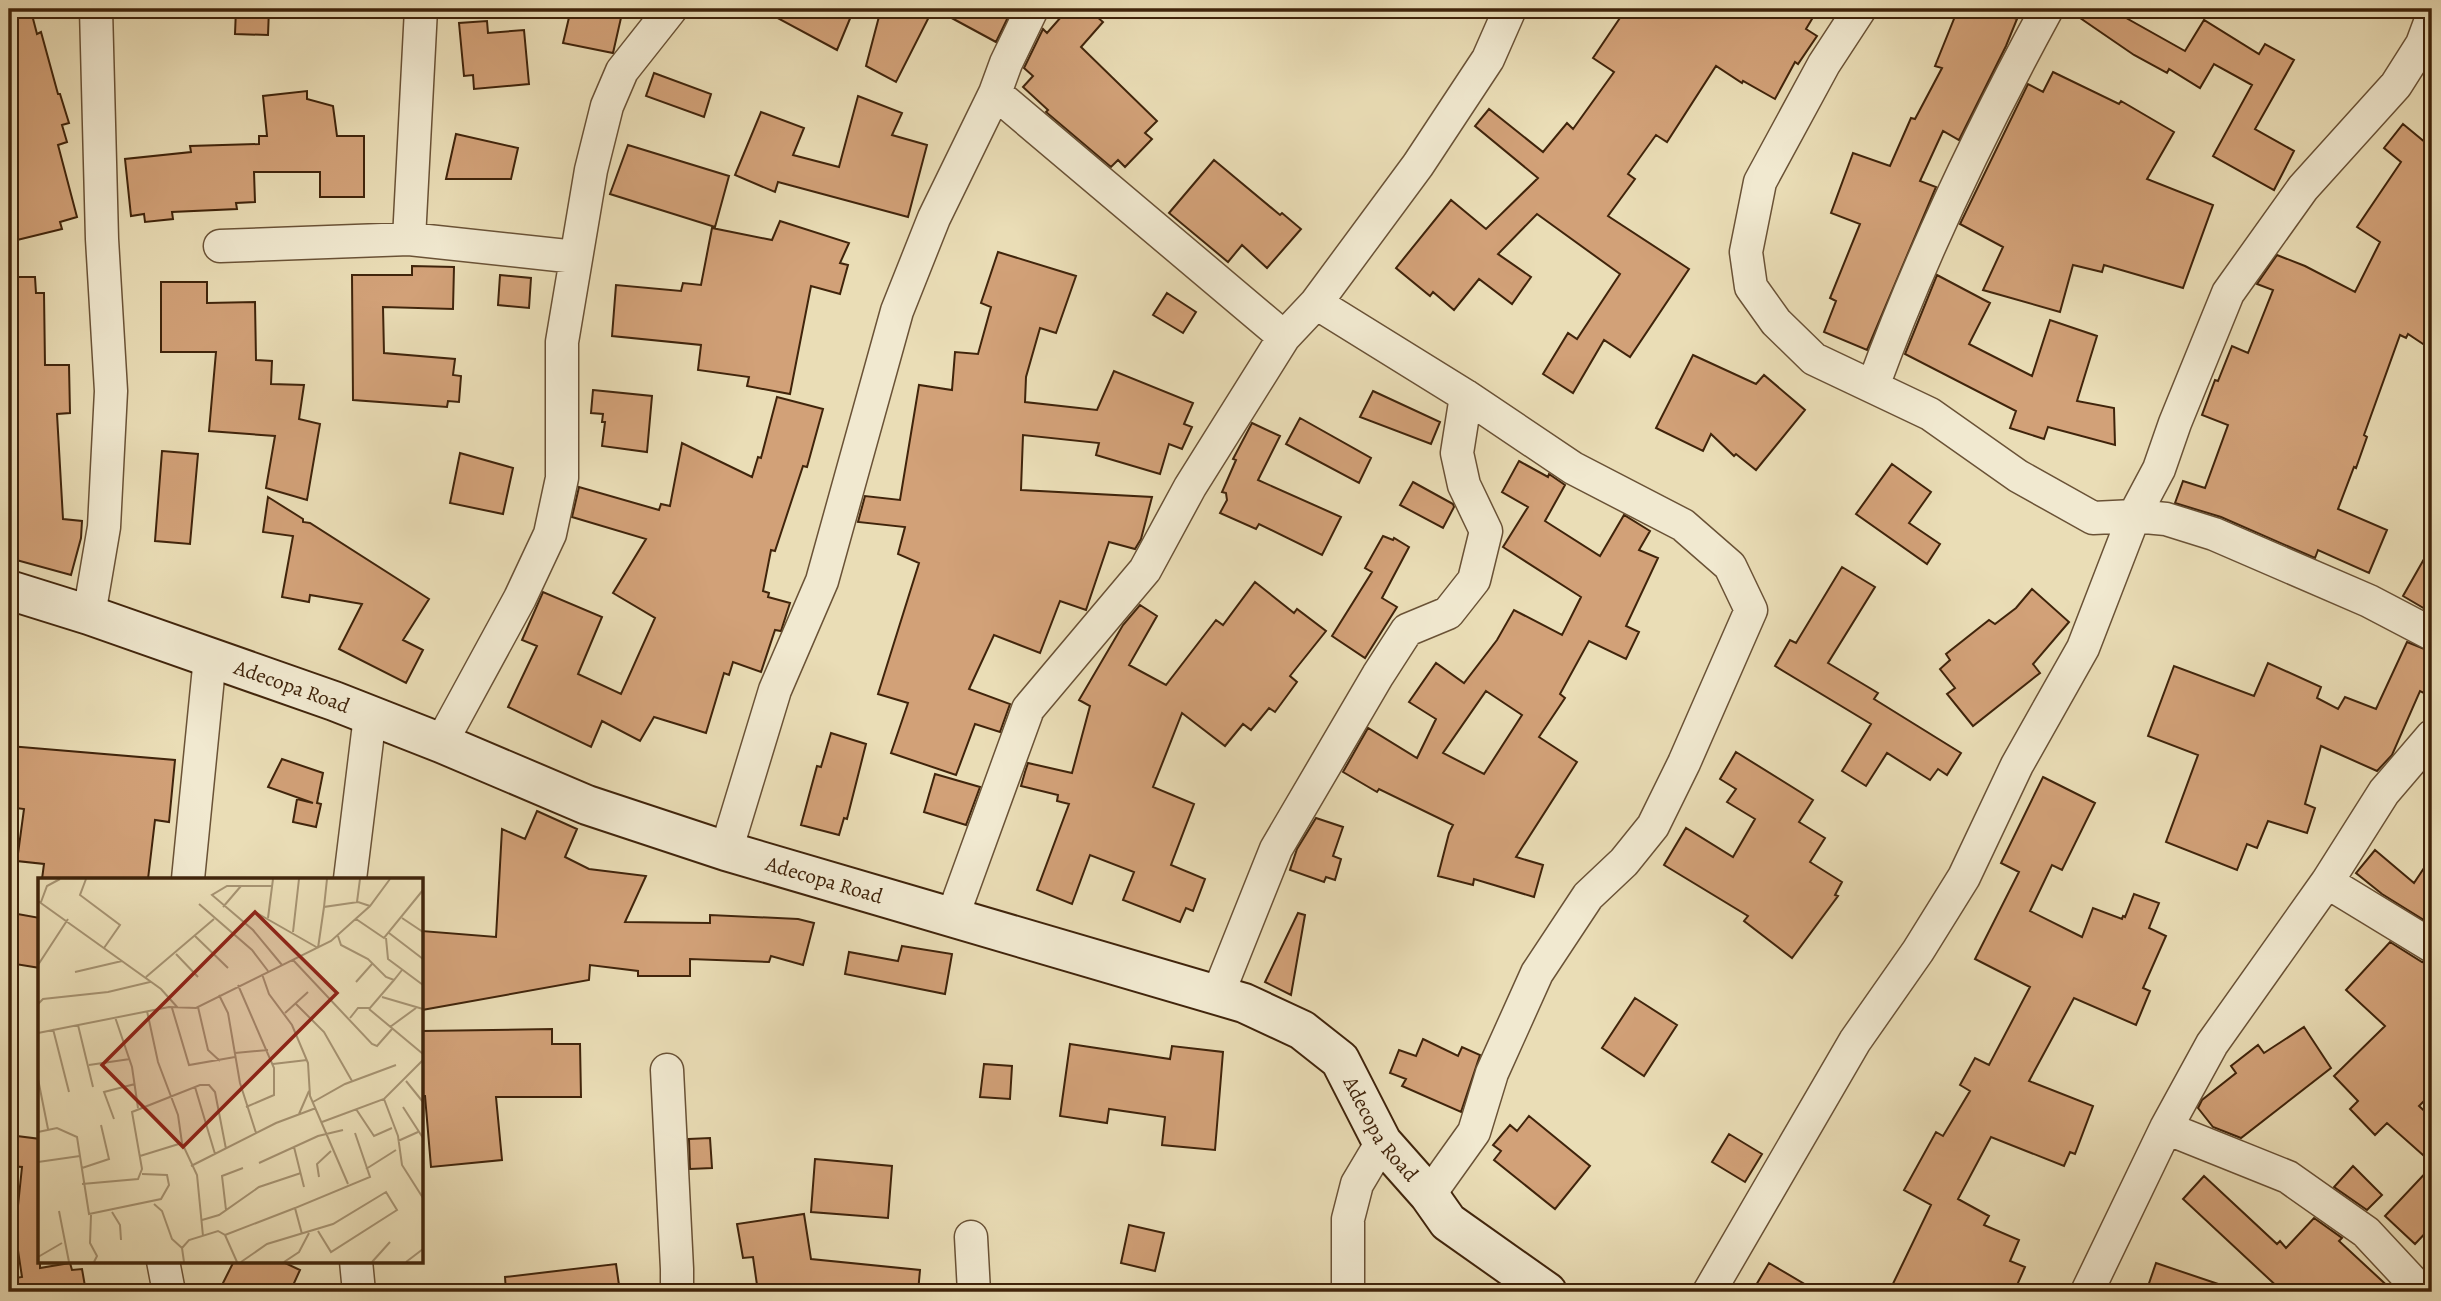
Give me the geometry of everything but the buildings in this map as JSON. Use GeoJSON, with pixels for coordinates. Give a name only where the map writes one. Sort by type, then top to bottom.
{"type":"FeatureCollection","features":[{"type":"Feature","properties":{"kind":"street"},"geometry":{"type":"LineString","coordinates":[[89,615],[104,527],[111,391],[102,239],[96,9]]}},
{"type":"Feature","properties":{"kind":"street"},"geometry":{"type":"LineString","coordinates":[[409,239],[421,9]]}},
{"type":"Feature","properties":{"kind":"street"},"geometry":{"type":"LineString","coordinates":[[441,743],[520,598],[550,534],[562,478],[562,342],[591,170],[607,106],[622,71],[671,9]]}},
{"type":"Feature","properties":{"kind":"street"},"geometry":{"type":"LineString","coordinates":[[726,851],[775,690],[822,581],[897,311],[934,218],[995,93],[1032,9]]}},
{"type":"Feature","properties":{"kind":"street"},"geometry":{"type":"LineString","coordinates":[[952,918],[1028,709],[1144,569],[1190,487],[1284,337],[1316,303],[1418,165],[1488,59],[1510,9]]}},
{"type":"Feature","properties":{"kind":"street"},"geometry":{"type":"LineString","coordinates":[[1860,9],[1824,64],[1760,182],[1746,252],[1751,287],[1776,322],[1814,359],[1930,414],[2018,476],[2093,518],[2134,516],[2166,519],[2214,534],[2369,601],[2432,634]]}},
{"type":"Feature","properties":{"kind":"street"},"geometry":{"type":"LineString","coordinates":[[1874,386],[1892,335],[1956,186],[2047,9]]}},
{"type":"Feature","properties":{"kind":"street"},"geometry":{"type":"LineString","coordinates":[[1709,1292],[1855,1041],[1918,951],[1964,877],[2017,765],[2083,648],[2134,516],[2159,469],[2228,293],[2303,188],[2396,85],[2429,37]]}},
{"type":"Feature","properties":{"kind":"street"},"geometry":{"type":"LineString","coordinates":[[995,93],[1284,337]]}},
{"type":"Feature","properties":{"kind":"street"},"geometry":{"type":"LineString","coordinates":[[220,246],[409,239],[576,257]]}},
{"type":"Feature","properties":{"kind":"street"},"geometry":{"type":"LineString","coordinates":[[1316,303],[1466,396],[1573,468],[1683,525],[1730,566],[1751,610],[1684,763],[1653,826],[1624,862],[1588,897],[1537,973],[1492,1073],[1474,1132],[1429,1195]]}},
{"type":"Feature","properties":{"kind":"street"},"geometry":{"type":"LineString","coordinates":[[1218,994],[1276,849],[1378,675],[1407,631],[1448,612],[1475,580],[1486,531],[1464,485],[1457,453],[1466,396]]}},
{"type":"Feature","properties":{"kind":"street","name":"Adecopa Road"},"geometry":{"type":"LineString","coordinates":[[9,590],[210,657],[370,716],[587,805],[726,851],[1244,1003],[1302,1030],[1340,1060],[1382,1142],[1429,1195],[1448,1222],[1547,1292]]}},
{"type":"Feature","properties":{"kind":"street"},"geometry":{"type":"LineString","coordinates":[[188,878],[210,657]]}},
{"type":"Feature","properties":{"kind":"street"},"geometry":{"type":"LineString","coordinates":[[350,878],[370,716]]}},
{"type":"Feature","properties":{"kind":"street"},"geometry":{"type":"LineString","coordinates":[[2087,1292],[2166,1128],[2211,1044],[2327,882],[2384,792],[2432,736]]}},
{"type":"Feature","properties":{"kind":"street"},"geometry":{"type":"LineString","coordinates":[[2327,882],[2432,946]]}},
{"type":"Feature","properties":{"kind":"street"},"geometry":{"type":"LineString","coordinates":[[667,1070],[677,1292]]}},
{"type":"Feature","properties":{"kind":"street"},"geometry":{"type":"LineString","coordinates":[[2166,1128],[2288,1177],[2366,1232],[2422,1292]]}},
{"type":"Feature","properties":{"kind":"street"},"geometry":{"type":"LineString","coordinates":[[1348,1292],[1348,1219],[1357,1184],[1382,1142]]}},
{"type":"Feature","properties":{"kind":"street"},"geometry":{"type":"LineString","coordinates":[[971,1237],[974,1292]]}},
{"type":"Feature","properties":{"kind":"street"},"geometry":{"type":"LineString","coordinates":[[163,1262],[169,1292]]}},
{"type":"Feature","properties":{"kind":"street"},"geometry":{"type":"LineString","coordinates":[[356,1262],[359,1292]]}}]}
